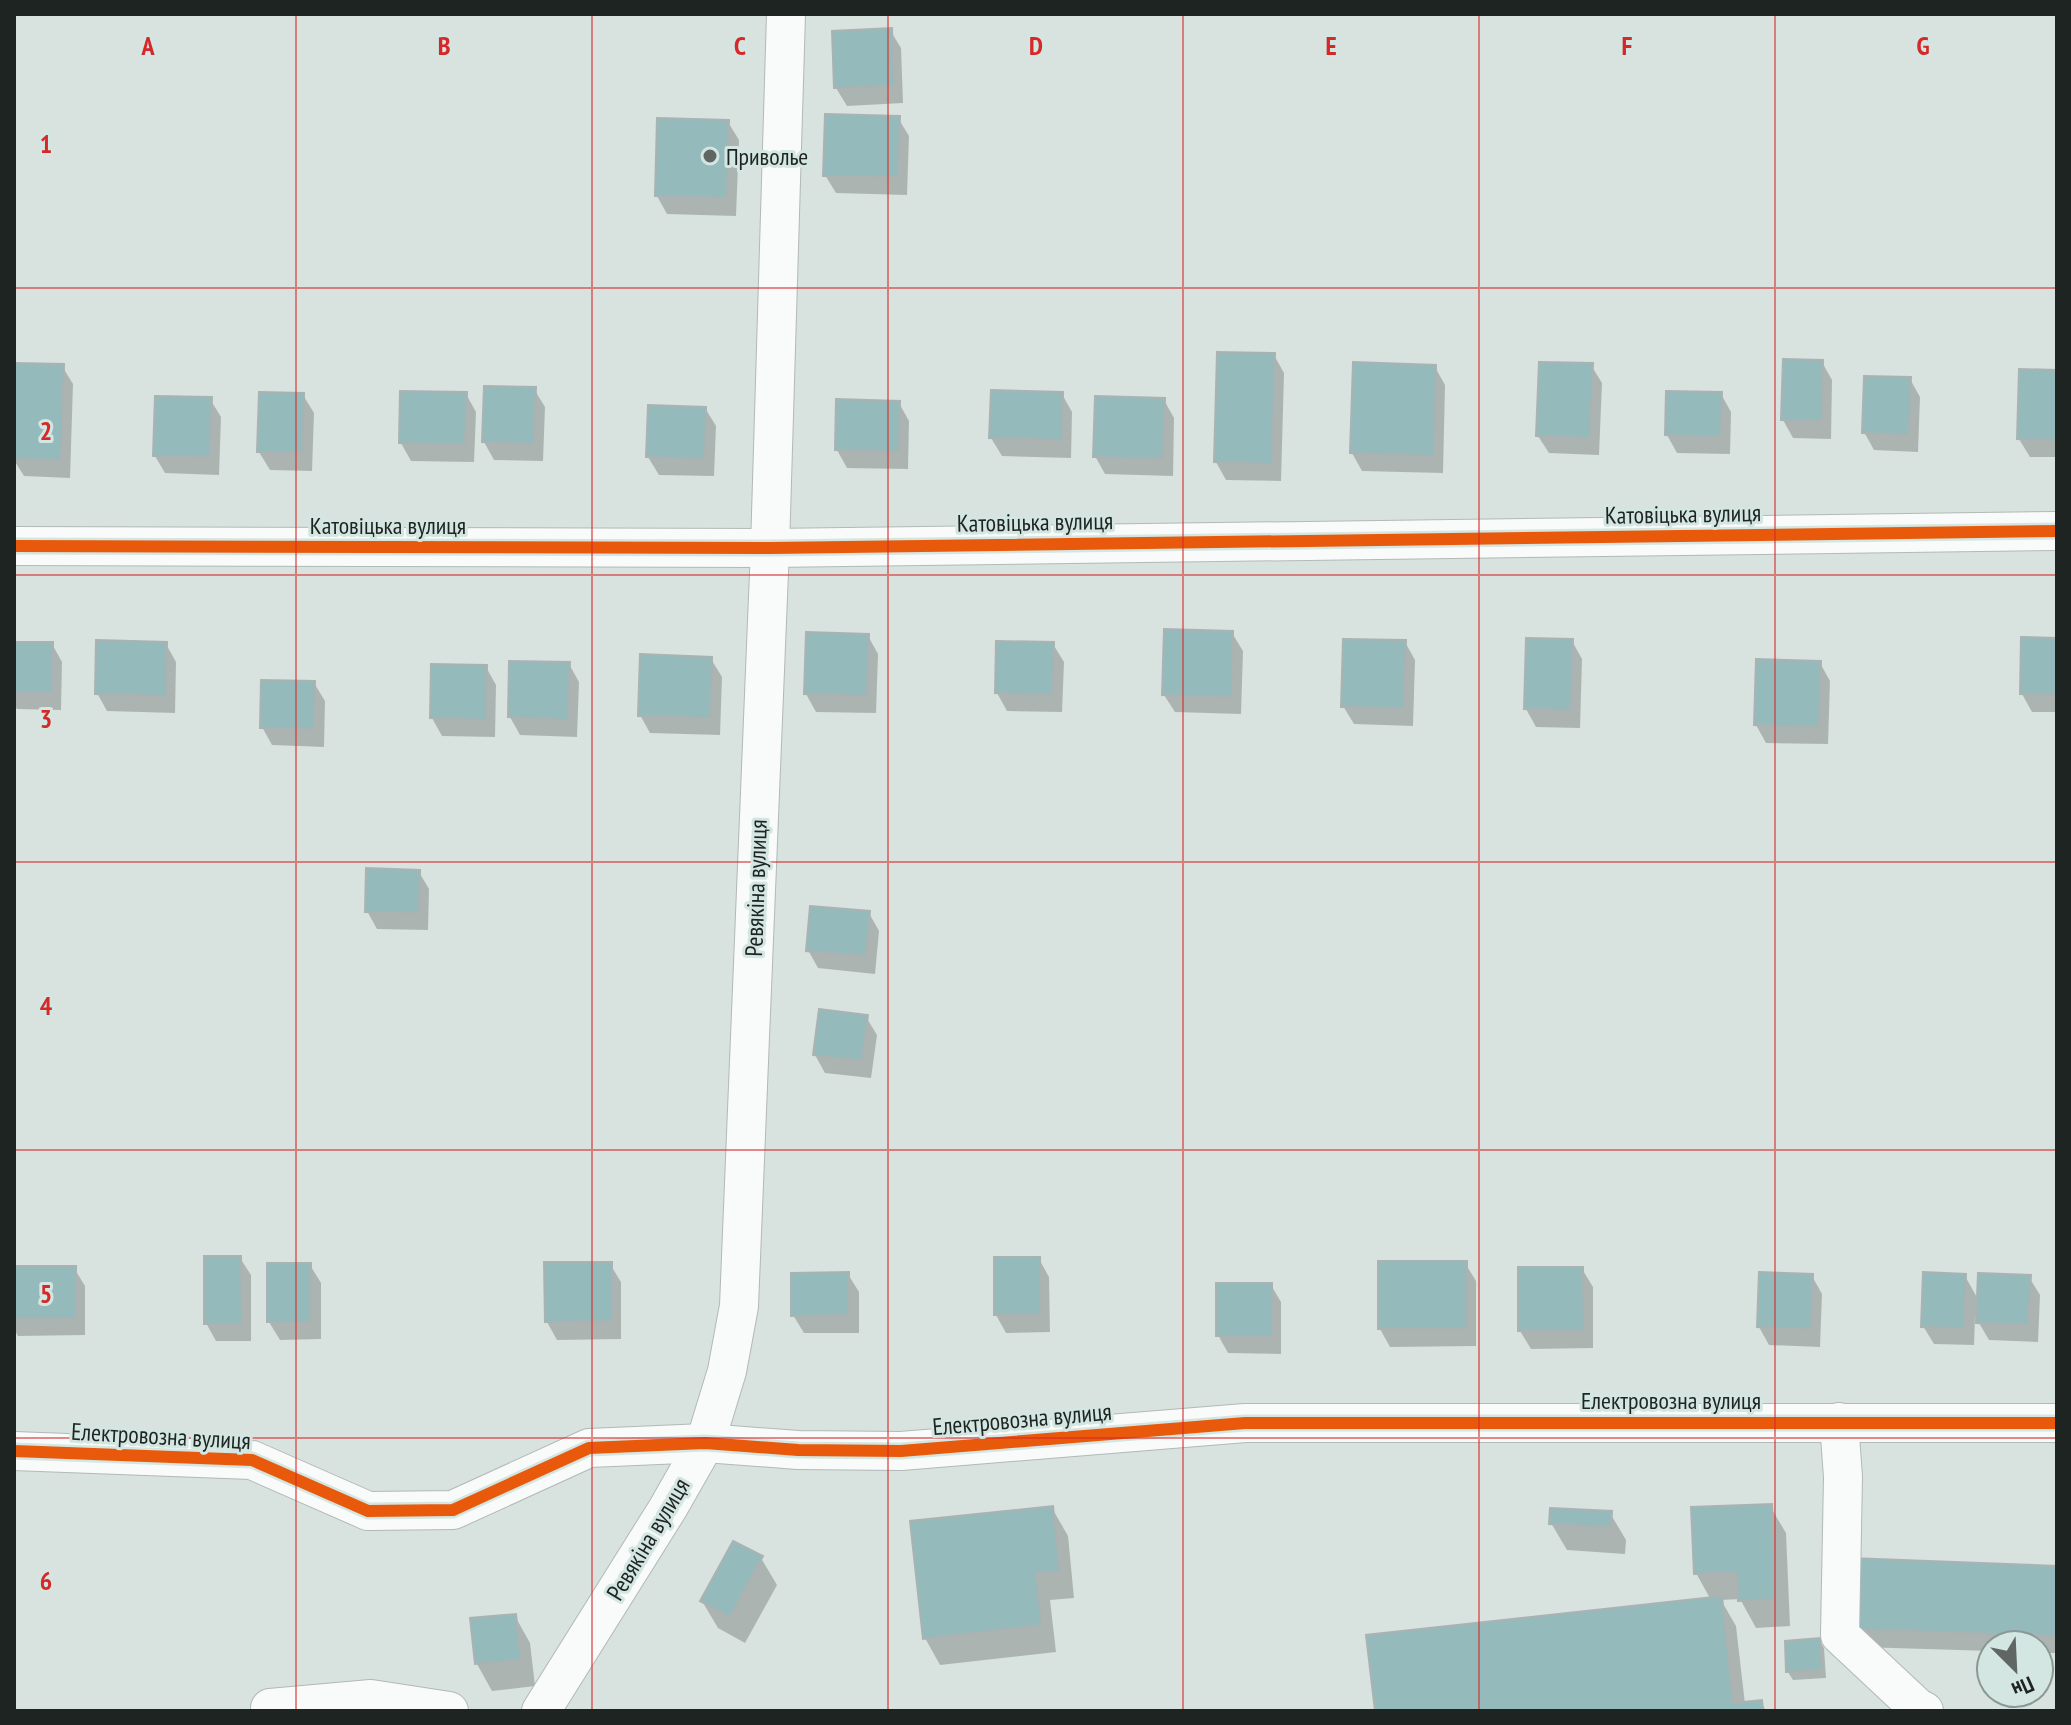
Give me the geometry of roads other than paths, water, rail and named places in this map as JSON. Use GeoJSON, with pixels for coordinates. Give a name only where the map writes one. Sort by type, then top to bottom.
{"type":"FeatureCollection","features":[{"type":"Feature","properties":{"kind":"street","name":"Ревякіна вулиця"},"geometry":{"type":"LineString","coordinates":[[541,1711],[705,1443],[727,1371],[739,1306],[770,548],[786,14]]}},
{"type":"Feature","properties":{"kind":"street","name":"Катовіцька вулиця"},"geometry":{"type":"LineString","coordinates":[[14,546],[770,548],[2057,531]]}},
{"type":"Feature","properties":{"kind":"street"},"geometry":{"type":"LineString","coordinates":[[1839,1422],[1843,1477],[1840,1635],[1924,1711]]}},
{"type":"Feature","properties":{"kind":"street","name":"Електровозна вулиця"},"geometry":{"type":"LineString","coordinates":[[14,1451],[252,1460],[368,1511],[453,1510],[589,1448],[705,1443],[798,1450],[901,1451],[1245,1423],[2057,1423]]}},
{"type":"Feature","properties":{"kind":"street"},"geometry":{"type":"LineString","coordinates":[[265,1710],[371,1699],[449,1711]]}},
{"type":"Feature","properties":{"kind":"place","name":"Приволье"},"geometry":{"type":"Point","coordinates":[710,156]}}]}
